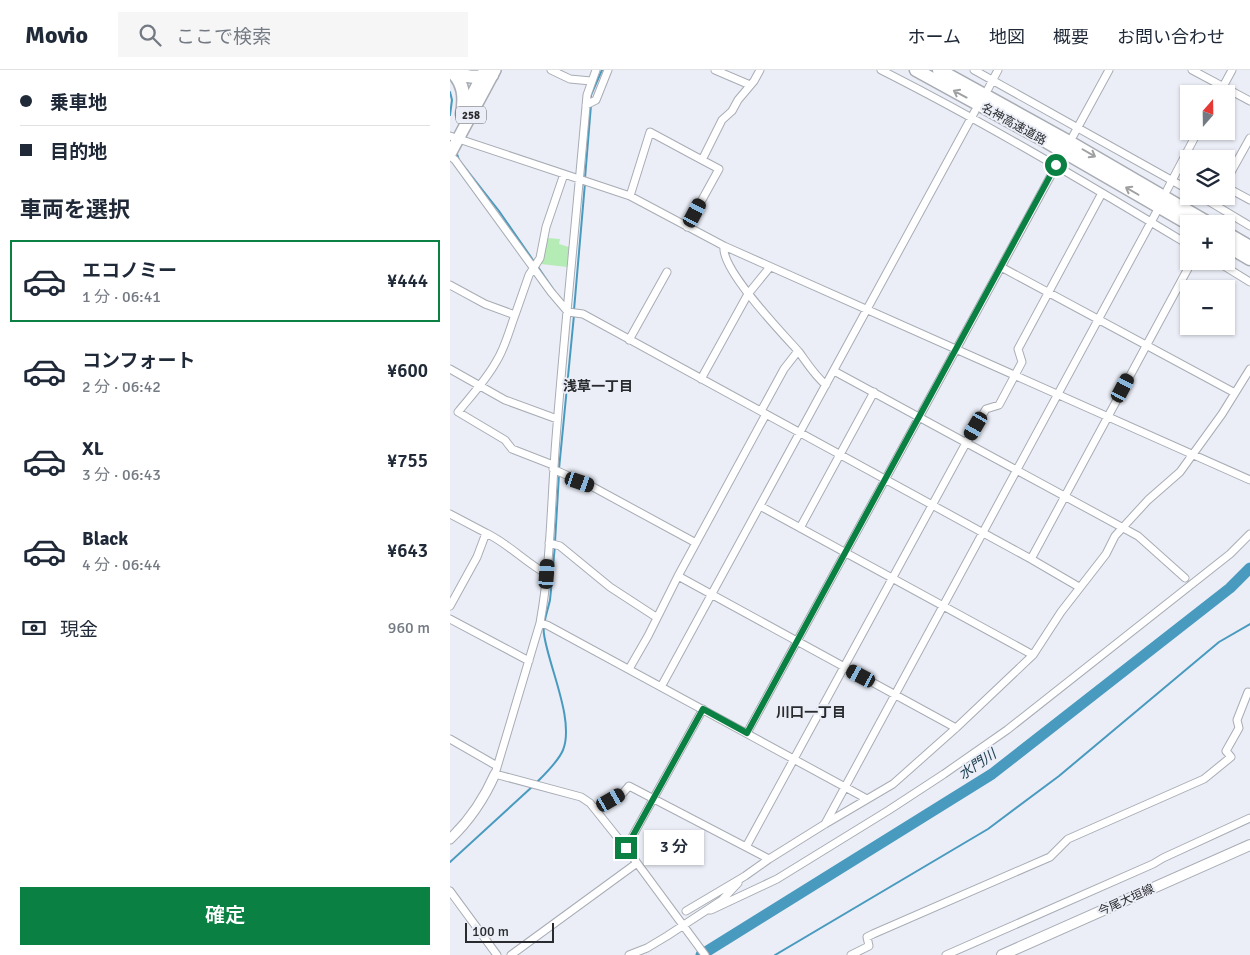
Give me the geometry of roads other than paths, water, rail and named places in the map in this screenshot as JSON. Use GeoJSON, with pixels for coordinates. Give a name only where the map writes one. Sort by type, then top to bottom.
{"type":"FeatureCollection","features":[{"type":"Feature","properties":{"kind":"highway"},"geometry":{"type":"LineString","coordinates":[[451,70],[468,77],[488,72]]}},
{"type":"Feature","properties":{"kind":"highway"},"geometry":{"type":"LineString","coordinates":[[451,70],[459,80],[463,92],[462,114]]}},
{"type":"Feature","properties":{"kind":"highway","name":"名神高速道路"},"geometry":{"type":"LineString","coordinates":[[916,70],[1180,218]]}},
{"type":"Feature","properties":{"kind":"highway","name":"名神高速道路"},"geometry":{"type":"LineString","coordinates":[[939,70],[1071,143],[1195,215]]}},
{"type":"Feature","properties":{"kind":"highway"},"geometry":{"type":"LineString","coordinates":[[943,70],[971,88]]}},
{"type":"Feature","properties":{"kind":"highway","name":"258"},"geometry":{"type":"LineString","coordinates":[[450,155],[452,138],[462,114],[488,72]]}},
{"type":"Feature","properties":{"kind":"highway","name":"258"},"geometry":{"type":"LineString","coordinates":[[452,138],[488,72]]}},
{"type":"Feature","properties":{"kind":"highway"},"geometry":{"type":"LineString","coordinates":[[1235,238],[1250,247]]}},
{"type":"Feature","properties":{"kind":"highway"},"geometry":{"type":"LineString","coordinates":[[1235,250],[1250,259]]}},
{"type":"Feature","properties":{"kind":"main road","name":"今尾大垣線"},"geometry":{"type":"LineString","coordinates":[[1002,955],[1250,845]]}},
{"type":"Feature","properties":{"kind":"street"},"geometry":{"type":"LineString","coordinates":[[551,70],[570,79],[591,82]]}},
{"type":"Feature","properties":{"kind":"street"},"geometry":{"type":"LineString","coordinates":[[450,839],[475,812],[485,796],[496,770],[529,661],[543,624],[547,574],[553,544],[557,419],[572,313],[591,82],[596,70]]}},
{"type":"Feature","properties":{"kind":"street"},"geometry":{"type":"LineString","coordinates":[[589,104],[596,100],[608,70]]}},
{"type":"Feature","properties":{"kind":"street"},"geometry":{"type":"LineString","coordinates":[[715,70],[750,85]]}},
{"type":"Feature","properties":{"kind":"street"},"geometry":{"type":"LineString","coordinates":[[702,160],[722,120],[732,111],[760,70]]}},
{"type":"Feature","properties":{"kind":"street"},"geometry":{"type":"LineString","coordinates":[[881,70],[1056,165],[1180,240]]}},
{"type":"Feature","properties":{"kind":"street"},"geometry":{"type":"LineString","coordinates":[[974,70],[1180,185]]}},
{"type":"Feature","properties":{"kind":"street"},"geometry":{"type":"LineString","coordinates":[[988,89],[998,70]]}},
{"type":"Feature","properties":{"kind":"street"},"geometry":{"type":"LineString","coordinates":[[1072,136],[1109,70]]}},
{"type":"Feature","properties":{"kind":"street"},"geometry":{"type":"LineString","coordinates":[[1192,70],[1221,85]]}},
{"type":"Feature","properties":{"kind":"street"},"geometry":{"type":"LineString","coordinates":[[1224,85],[1232,70]]}},
{"type":"Feature","properties":{"kind":"street"},"geometry":{"type":"LineString","coordinates":[[1235,93],[1250,102]]}},
{"type":"Feature","properties":{"kind":"street"},"geometry":{"type":"LineString","coordinates":[[661,687],[975,111]]}},
{"type":"Feature","properties":{"kind":"street"},"geometry":{"type":"LineString","coordinates":[[630,196],[650,132],[719,169],[688,227]]}},
{"type":"Feature","properties":{"kind":"street"},"geometry":{"type":"LineString","coordinates":[[452,138],[630,196],[724,246],[1250,480]]}},
{"type":"Feature","properties":{"kind":"street"},"geometry":{"type":"LineString","coordinates":[[1235,164],[1250,138]]}},
{"type":"Feature","properties":{"kind":"street"},"geometry":{"type":"LineString","coordinates":[[450,155],[536,266],[551,292],[572,313],[583,314],[1031,558],[1079,587]]}},
{"type":"Feature","properties":{"kind":"street"},"geometry":{"type":"LineString","coordinates":[[747,733],[1061,157]]}},
{"type":"Feature","properties":{"kind":"street"},"geometry":{"type":"LineString","coordinates":[[1168,190],[1180,170]]}},
{"type":"Feature","properties":{"kind":"street"},"geometry":{"type":"LineString","coordinates":[[564,174],[546,227],[536,266],[529,275],[504,348],[488,375],[458,412],[505,440],[512,449],[593,487],[696,543]]}},
{"type":"Feature","properties":{"kind":"street"},"geometry":{"type":"LineString","coordinates":[[1235,192],[1250,200]]}},
{"type":"Feature","properties":{"kind":"street"},"geometry":{"type":"LineString","coordinates":[[746,847],[986,408],[999,405],[1016,375],[1022,362],[1018,349],[1102,193]]}},
{"type":"Feature","properties":{"kind":"street"},"geometry":{"type":"LineString","coordinates":[[1215,205],[1250,226]]}},
{"type":"Feature","properties":{"kind":"street"},"geometry":{"type":"LineString","coordinates":[[825,824],[1017,470],[1056,394],[1157,211]]}},
{"type":"Feature","properties":{"kind":"street"},"geometry":{"type":"LineString","coordinates":[[724,246],[723,251],[727,262],[748,294],[826,385]]}},
{"type":"Feature","properties":{"kind":"street"},"geometry":{"type":"LineString","coordinates":[[701,379],[748,294],[770,267]]}},
{"type":"Feature","properties":{"kind":"street"},"geometry":{"type":"LineString","coordinates":[[1001,267],[1235,393]]}},
{"type":"Feature","properties":{"kind":"street"},"geometry":{"type":"LineString","coordinates":[[1031,558],[1187,270]]}},
{"type":"Feature","properties":{"kind":"street"},"geometry":{"type":"LineString","coordinates":[[1231,270],[1250,282]]}},
{"type":"Feature","properties":{"kind":"street"},"geometry":{"type":"LineString","coordinates":[[629,340],[667,272]]}},
{"type":"Feature","properties":{"kind":"street"},"geometry":{"type":"LineString","coordinates":[[450,285],[485,304],[515,315]]}},
{"type":"Feature","properties":{"kind":"street"},"geometry":{"type":"LineString","coordinates":[[628,669],[648,636],[656,617],[764,413],[784,369],[798,351]]}},
{"type":"Feature","properties":{"kind":"street"},"geometry":{"type":"LineString","coordinates":[[450,369],[505,400],[557,419]]}},
{"type":"Feature","properties":{"kind":"street"},"geometry":{"type":"LineString","coordinates":[[686,911],[893,784],[956,728],[1033,655],[1079,587],[1106,554],[1116,536],[1148,500],[1180,472],[1222,414],[1250,369]]}},
{"type":"Feature","properties":{"kind":"street"},"geometry":{"type":"LineString","coordinates":[[834,371],[1138,536],[1185,578]]}},
{"type":"Feature","properties":{"kind":"street"},"geometry":{"type":"LineString","coordinates":[[800,528],[874,392]]}},
{"type":"Feature","properties":{"kind":"street"},"geometry":{"type":"LineString","coordinates":[[760,506],[1033,655]]}},
{"type":"Feature","properties":{"kind":"street"},"geometry":{"type":"LineString","coordinates":[[450,514],[506,544],[547,574]]}},
{"type":"Feature","properties":{"kind":"street"},"geometry":{"type":"LineString","coordinates":[[450,606],[476,557],[486,533]]}},
{"type":"Feature","properties":{"kind":"street"},"geometry":{"type":"LineString","coordinates":[[707,910],[711,910],[777,879],[944,774],[1007,730],[1230,554],[1250,534]]}},
{"type":"Feature","properties":{"kind":"street"},"geometry":{"type":"LineString","coordinates":[[553,544],[610,587],[656,617]]}},
{"type":"Feature","properties":{"kind":"street"},"geometry":{"type":"LineString","coordinates":[[678,576],[956,728]]}},
{"type":"Feature","properties":{"kind":"street"},"geometry":{"type":"LineString","coordinates":[[450,619],[529,661]]}},
{"type":"Feature","properties":{"kind":"street"},"geometry":{"type":"LineString","coordinates":[[543,624],[867,799]]}},
{"type":"Feature","properties":{"kind":"street"},"geometry":{"type":"LineString","coordinates":[[851,955],[869,946],[867,937],[873,934],[1050,856],[1068,838],[1204,779],[1231,757],[1226,751],[1239,728],[1237,720],[1248,692],[1250,693]]}},
{"type":"Feature","properties":{"kind":"street"},"geometry":{"type":"LineString","coordinates":[[626,848],[703,709]]}},
{"type":"Feature","properties":{"kind":"street"},"geometry":{"type":"LineString","coordinates":[[450,739],[496,770],[528,783],[581,797],[590,803],[626,848],[705,955]]}},
{"type":"Feature","properties":{"kind":"street"},"geometry":{"type":"LineString","coordinates":[[595,809],[623,793],[629,786],[769,859]]}},
{"type":"Feature","properties":{"kind":"street"},"geometry":{"type":"LineString","coordinates":[[946,955],[1154,864],[1163,858],[1250,818]]}},
{"type":"Feature","properties":{"kind":"street"},"geometry":{"type":"LineString","coordinates":[[512,955],[637,863]]}},
{"type":"Feature","properties":{"kind":"street"},"geometry":{"type":"LineString","coordinates":[[629,955],[686,928],[722,900],[745,876]]}},
{"type":"Feature","properties":{"kind":"street"},"geometry":{"type":"LineString","coordinates":[[450,891],[497,955]]}},
{"type":"Feature","properties":{"kind":"waterway"},"geometry":{"type":"LineString","coordinates":[[591,101],[591,95],[602,70]]}},
{"type":"Feature","properties":{"kind":"waterway"},"geometry":{"type":"LineString","coordinates":[[450,92],[452,100],[450,115]]}},
{"type":"Feature","properties":{"kind":"waterway"},"geometry":{"type":"LineString","coordinates":[[585,178],[591,105]]}},
{"type":"Feature","properties":{"kind":"waterway"},"geometry":{"type":"LineString","coordinates":[[457,154],[459,160],[499,211],[535,263]]}},
{"type":"Feature","properties":{"kind":"waterway"},"geometry":{"type":"LineString","coordinates":[[574,310],[585,183]]}},
{"type":"Feature","properties":{"kind":"waterway"},"geometry":{"type":"LineString","coordinates":[[538,267],[555,292]]}},
{"type":"Feature","properties":{"kind":"waterway"},"geometry":{"type":"LineString","coordinates":[[559,469],[574,315]]}},
{"type":"Feature","properties":{"kind":"waterway"},"geometry":{"type":"LineString","coordinates":[[555,542],[559,474]]}},
{"type":"Feature","properties":{"kind":"waterway"},"geometry":{"type":"LineString","coordinates":[[536,783],[558,759],[566,738],[566,724],[560,692],[546,647],[544,630],[544,621],[550,600],[555,546]]}},
{"type":"Feature","properties":{"kind":"waterway","name":"水門川"},"geometry":{"type":"LineString","coordinates":[[701,955],[992,774],[1230,588],[1250,568]]}},
{"type":"Feature","properties":{"kind":"waterway"},"geometry":{"type":"LineString","coordinates":[[775,955],[988,829],[1059,776],[1219,642],[1250,624]]}},
{"type":"Feature","properties":{"kind":"waterway"},"geometry":{"type":"LineString","coordinates":[[450,862],[533,786]]}},
{"type":"Feature","properties":{"kind":"district","name":"浅草一丁目"},"geometry":{"type":"Point","coordinates":[598,386]}},
{"type":"Feature","properties":{"kind":"district","name":"川口一丁目"},"geometry":{"type":"Point","coordinates":[811,712]}}]}
